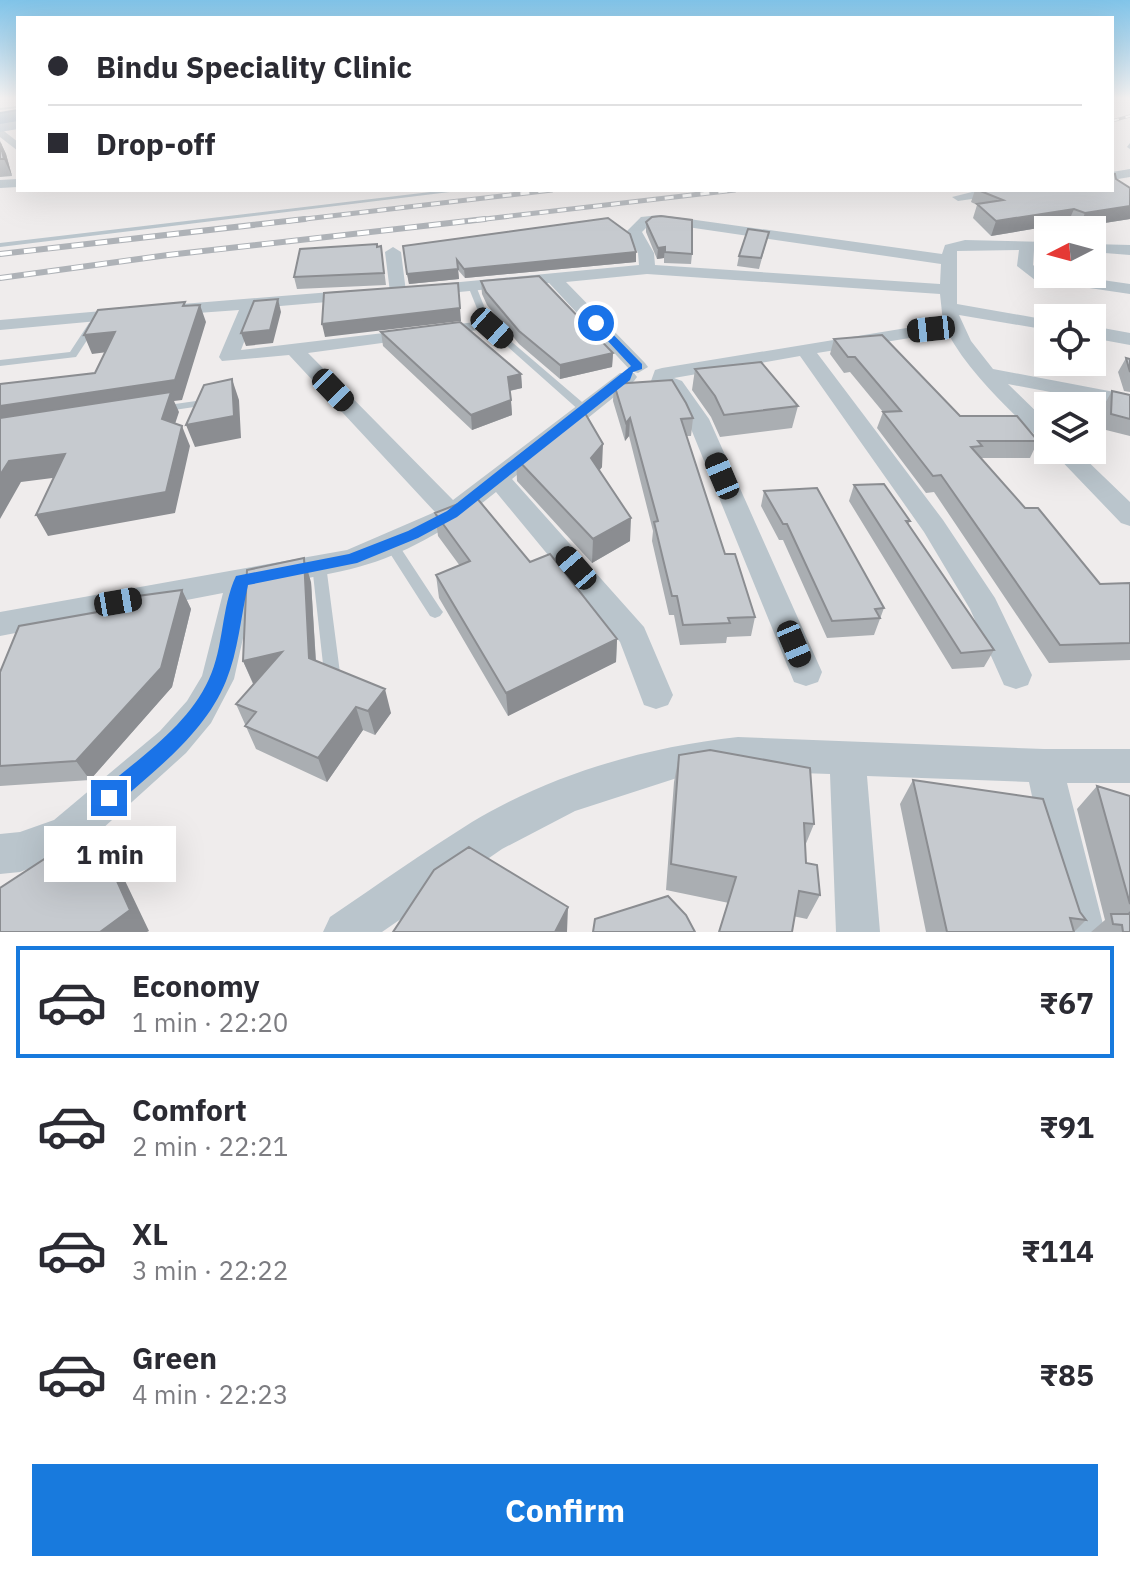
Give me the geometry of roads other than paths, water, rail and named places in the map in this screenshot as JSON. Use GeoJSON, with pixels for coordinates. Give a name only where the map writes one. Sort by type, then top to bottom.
{"type":"FeatureCollection","features":[{"type":"Feature","properties":{"kind":"street"},"geometry":{"type":"LineString","coordinates":[[958,197],[992,192]]}},
{"type":"Feature","properties":{"kind":"street"},"geometry":{"type":"LineString","coordinates":[[647,269],[646,253],[634,231],[646,220],[660,219],[948,260]]}},
{"type":"Feature","properties":{"kind":"street"},"geometry":{"type":"LineString","coordinates":[[1034,245],[955,245],[950,248],[948,260],[951,308],[987,374],[1034,421]]}},
{"type":"Feature","properties":{"kind":"street"},"geometry":{"type":"LineString","coordinates":[[1027,245],[1025,266],[1035,275],[1130,289]]}},
{"type":"Feature","properties":{"kind":"street"},"geometry":{"type":"LineString","coordinates":[[1106,249],[1130,250]]}},
{"type":"Feature","properties":{"kind":"street"},"geometry":{"type":"LineString","coordinates":[[382,293],[393,252]]}},
{"type":"Feature","properties":{"kind":"street"},"geometry":{"type":"LineString","coordinates":[[0,325],[555,280],[647,269],[951,308],[1034,323]]}},
{"type":"Feature","properties":{"kind":"street"},"geometry":{"type":"LineString","coordinates":[[555,280],[642,385],[662,378],[869,336],[951,308]]}},
{"type":"Feature","properties":{"kind":"street"},"geometry":{"type":"LineString","coordinates":[[250,303],[229,357],[487,324]]}},
{"type":"Feature","properties":{"kind":"street"},"geometry":{"type":"LineString","coordinates":[[1106,335],[1130,339]]}},
{"type":"Feature","properties":{"kind":"street"},"geometry":{"type":"LineString","coordinates":[[294,349],[452,514]]}},
{"type":"Feature","properties":{"kind":"street"},"geometry":{"type":"LineString","coordinates":[[806,351],[934,526],[984,606],[1016,675]]}},
{"type":"Feature","properties":{"kind":"street"},"geometry":{"type":"LineString","coordinates":[[15,625],[351,559],[391,544],[452,514],[632,372]]}},
{"type":"Feature","properties":{"kind":"street"},"geometry":{"type":"LineString","coordinates":[[987,374],[1130,401]]}},
{"type":"Feature","properties":{"kind":"street"},"geometry":{"type":"LineString","coordinates":[[662,378],[675,385],[698,419],[806,672]]}},
{"type":"Feature","properties":{"kind":"street"},"geometry":{"type":"LineString","coordinates":[[1077,464],[1130,517]]}},
{"type":"Feature","properties":{"kind":"street"},"geometry":{"type":"LineString","coordinates":[[498,478],[633,636],[656,695]]}},
{"type":"Feature","properties":{"kind":"street"},"geometry":{"type":"LineString","coordinates":[[0,854],[20,852],[66,835],[173,742],[199,712],[218,679],[241,580]]}},
{"type":"Feature","properties":{"kind":"street"},"geometry":{"type":"LineString","coordinates":[[345,932],[488,835],[567,795],[680,760],[738,754],[1044,766],[1130,766]]}},
{"type":"Feature","properties":{"kind":"street"},"geometry":{"type":"LineString","coordinates":[[848,759],[858,932]]}},
{"type":"Feature","properties":{"kind":"street"},"geometry":{"type":"LineString","coordinates":[[1044,766],[1083,932]]}},
{"type":"Feature","properties":{"kind":"lane"},"geometry":{"type":"LineString","coordinates":[[0,245],[446,192]]}},
{"type":"Feature","properties":{"kind":"lane"},"geometry":{"type":"LineString","coordinates":[[472,286],[487,324],[585,410]]}},
{"type":"Feature","properties":{"kind":"lane"},"geometry":{"type":"LineString","coordinates":[[0,363],[73,355],[96,317]]}},
{"type":"Feature","properties":{"kind":"lane"},"geometry":{"type":"LineString","coordinates":[[154,410],[231,398]]}},
{"type":"Feature","properties":{"kind":"lane"},"geometry":{"type":"LineString","coordinates":[[391,544],[435,612]]}},
{"type":"Feature","properties":{"kind":"lane"},"geometry":{"type":"LineString","coordinates":[[319,565],[332,673]]}},
{"type":"Feature","properties":{"kind":"railway"},"geometry":{"type":"LineString","coordinates":[[288,221],[535,192]]}},
{"type":"Feature","properties":{"kind":"railway"},"geometry":{"type":"LineString","coordinates":[[468,221],[718,192]]}},
{"type":"Feature","properties":{"kind":"railway"},"geometry":{"type":"LineString","coordinates":[[0,254],[305,219]]}},
{"type":"Feature","properties":{"kind":"railway"},"geometry":{"type":"LineString","coordinates":[[0,278],[168,255],[485,219]]}}]}
